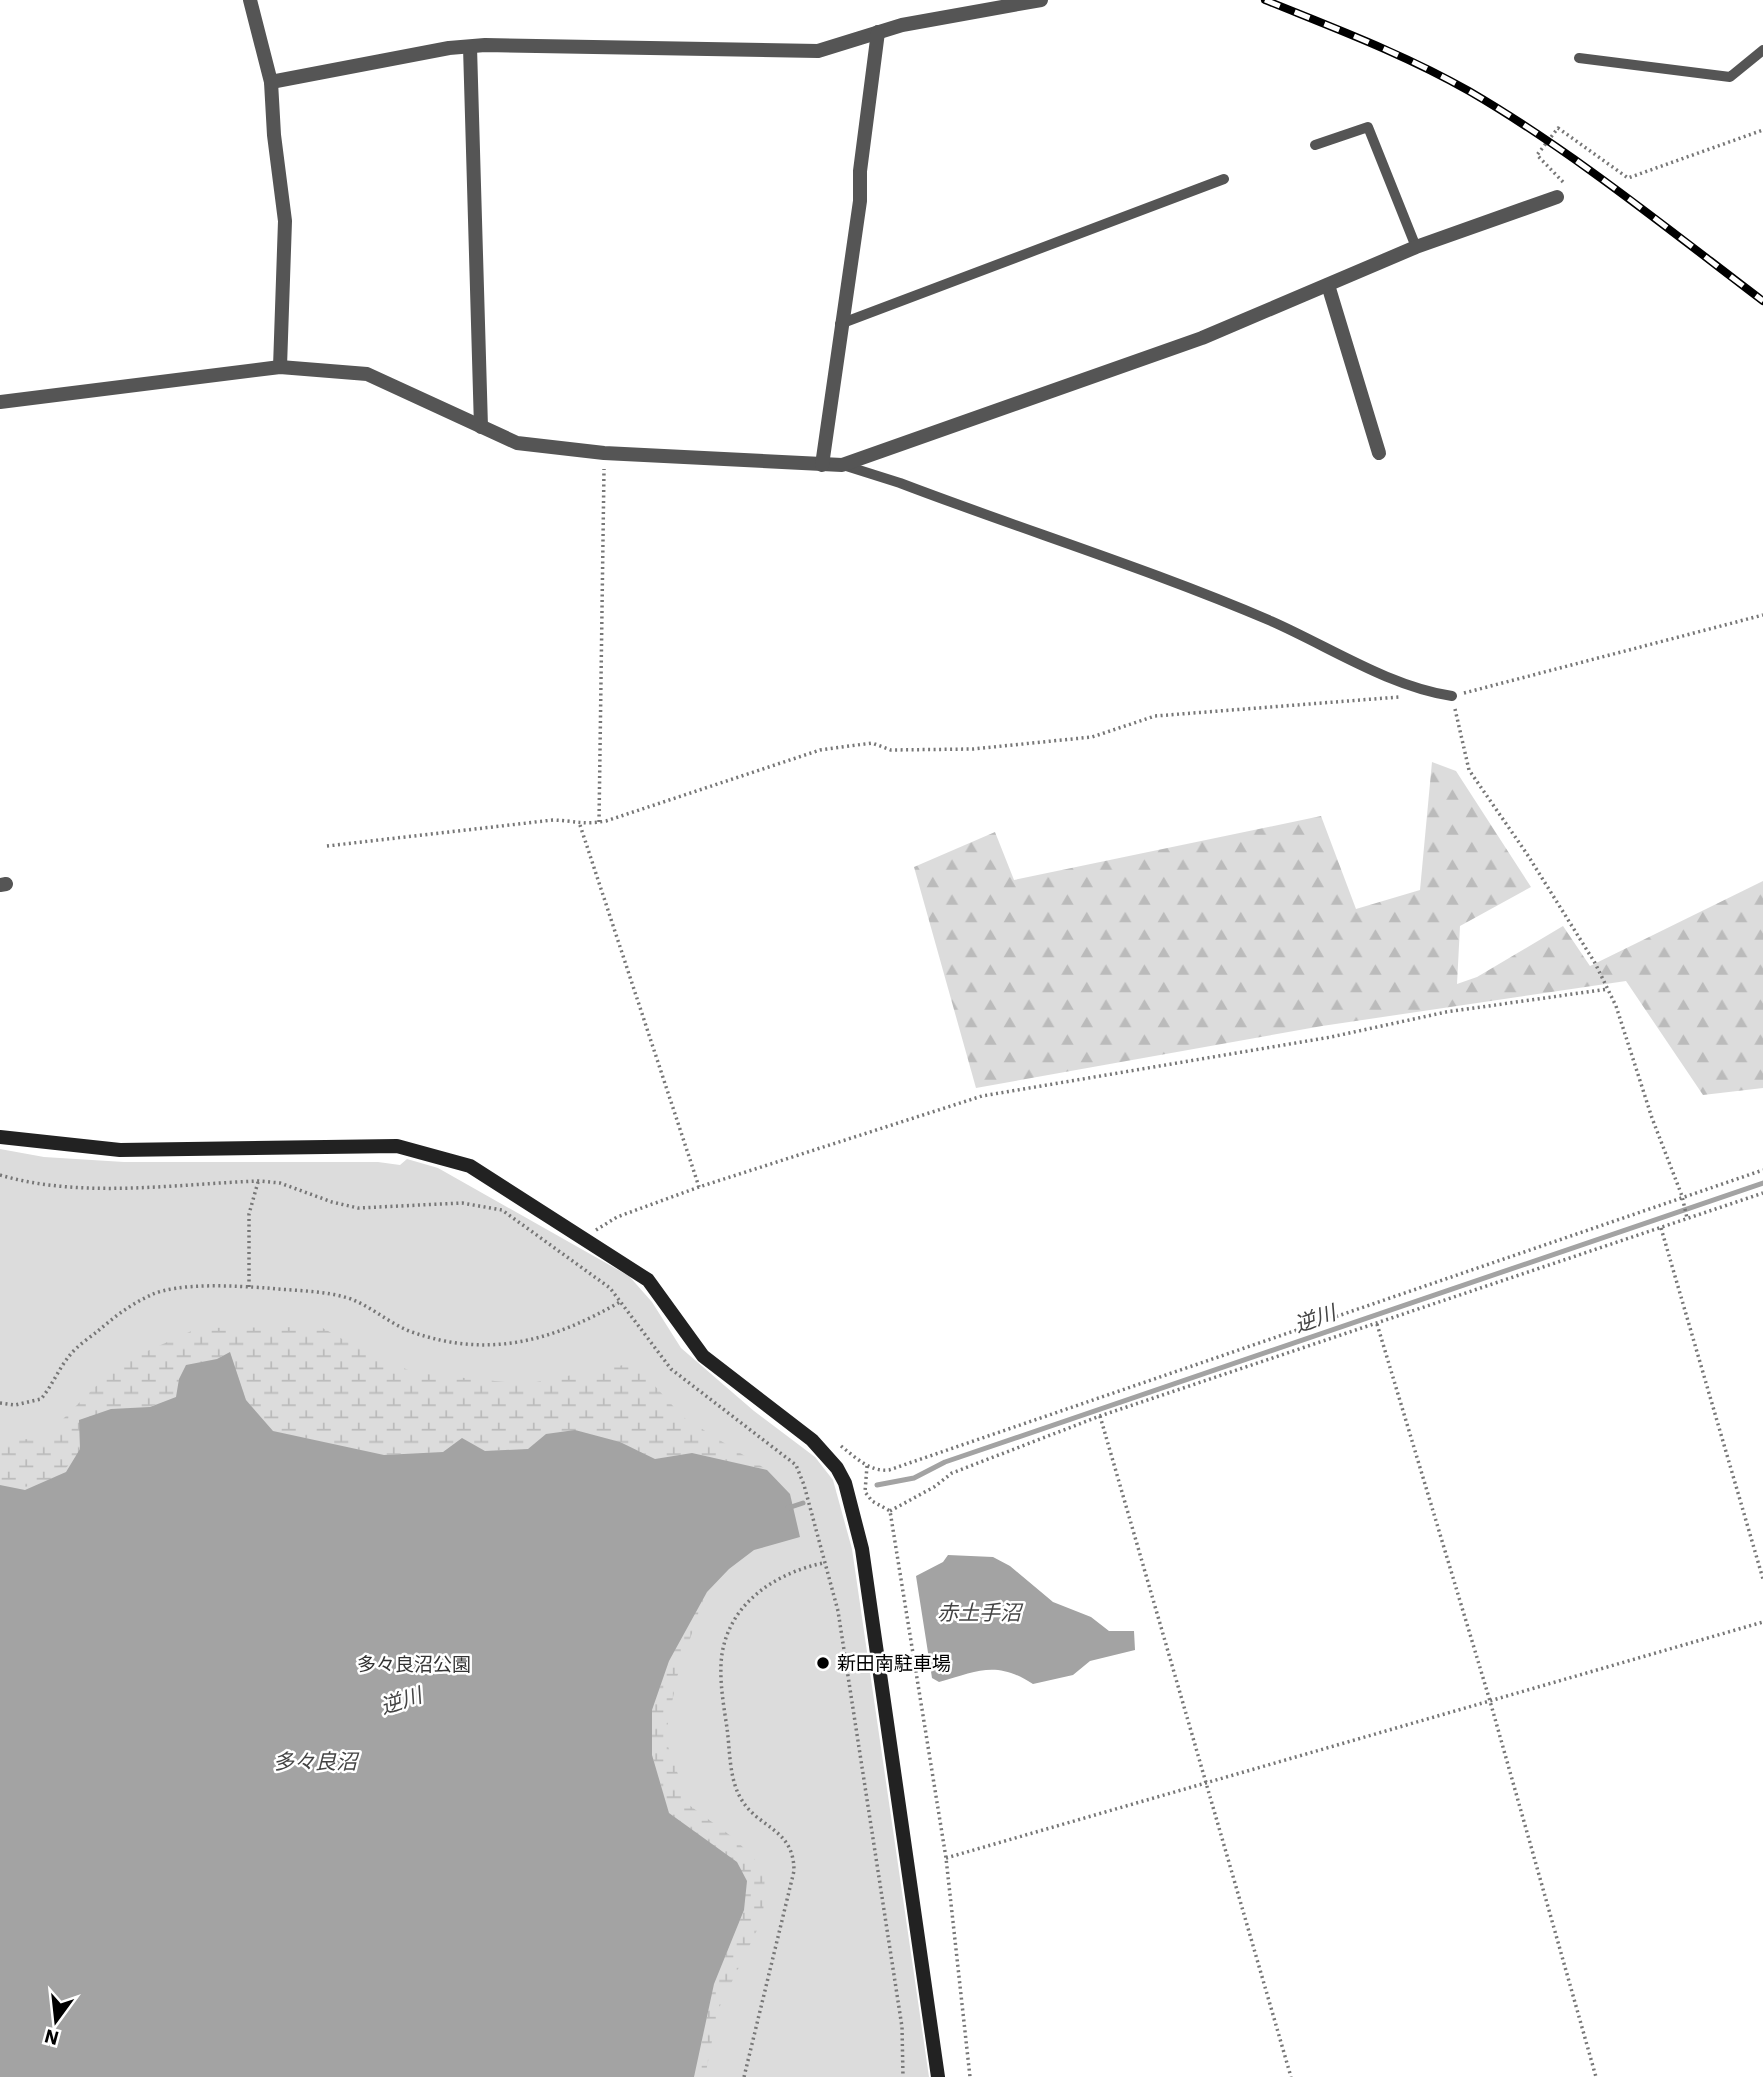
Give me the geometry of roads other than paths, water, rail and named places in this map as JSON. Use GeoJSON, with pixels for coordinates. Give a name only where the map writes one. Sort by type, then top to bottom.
{"type":"FeatureCollection","features":[{"type":"Feature","properties":{"kind":"street"},"geometry":{"type":"LineString","coordinates":[[250,0],[271,82],[274,135],[285,221],[280,367]]}},
{"type":"Feature","properties":{"kind":"street"},"geometry":{"type":"LineString","coordinates":[[271,82],[470,47],[818,51],[902,25],[1041,0]]}},
{"type":"Feature","properties":{"kind":"street"},"geometry":{"type":"LineString","coordinates":[[822,465],[859,201],[878,32]]}},
{"type":"Feature","properties":{"kind":"street"},"geometry":{"type":"LineString","coordinates":[[470,47],[481,427]]}},
{"type":"Feature","properties":{"kind":"street"},"geometry":{"type":"LineString","coordinates":[[0,402],[280,367],[368,374],[517,443],[604,453],[842,465],[1202,338],[1416,247],[1558,197]]}},
{"type":"Feature","properties":{"kind":"street"},"geometry":{"type":"LineString","coordinates":[[1328,285],[1379,453]]}},
{"type":"Feature","properties":{"kind":"street"},"geometry":{"type":"LineString","coordinates":[[0,1137],[120,1150],[397,1146],[471,1166],[648,1280],[703,1356],[812,1440],[837,1468],[845,1483],[862,1549],[938,2077]]}},
{"type":"Feature","properties":{"kind":"lane"},"geometry":{"type":"LineString","coordinates":[[1578,58],[1730,77],[1763,50]]}},
{"type":"Feature","properties":{"kind":"lane"},"geometry":{"type":"LineString","coordinates":[[1315,145],[1368,127],[1416,247]]}},
{"type":"Feature","properties":{"kind":"lane"},"geometry":{"type":"LineString","coordinates":[[840,324],[1224,179]]}},
{"type":"Feature","properties":{"kind":"lane"},"geometry":{"type":"LineString","coordinates":[[842,465],[901,483],[1269,621],[1428,692],[1452,696]]}},
{"type":"Feature","properties":{"kind":"water","name":"多々良沼"},"geometry":{"type":"Polygon","coordinates":[[[230,1352],[246,1400],[273,1431],[384,1455],[443,1452],[462,1438],[485,1451],[528,1449],[546,1434],[575,1430],[620,1442],[655,1459],[692,1453],[767,1470],[790,1494],[800,1537],[754,1550],[729,1569],[707,1592],[669,1661],[652,1710],[652,1755],[669,1813],[737,1862],[747,1881],[744,1910],[714,1984],[694,2077],[0,2077],[0,1485],[25,1490],[66,1472],[80,1449],[79,1420],[111,1409],[150,1407],[176,1397],[179,1379],[186,1365],[217,1359],[230,1352]]]}},
{"type":"Feature","properties":{"kind":"water","name":"赤土手沼"},"geometry":{"type":"Polygon","coordinates":[[[948,1555],[993,1557],[1010,1566],[1053,1602],[1091,1617],[1109,1631],[1134,1631],[1135,1650],[1090,1661],[1073,1675],[1033,1684],[1008,1672],[997,1670],[976,1671],[939,1682],[932,1678],[916,1576],[943,1562],[948,1555]]]}},
{"type":"Feature","properties":{"kind":"waterway","name":"逆川"},"geometry":{"type":"LineString","coordinates":[[877,1485],[914,1478],[945,1462],[1763,1183]]}},
{"type":"Feature","properties":{"kind":"waterway","name":"逆川"},"geometry":{"type":"LineString","coordinates":[[788,1508],[803,1503]]}},
{"type":"Feature","properties":{"kind":"railway"},"geometry":{"type":"LineString","coordinates":[[1265,0],[1394,53],[1469,91],[1582,165],[1763,301]]}},
{"type":"Feature","properties":{"kind":"place","name":"新田南駐車場"},"geometry":{"type":"Point","coordinates":[823,1663]}},
{"type":"Feature","properties":{"kind":"park label","name":"多々良沼公園"},"geometry":{"type":"Point","coordinates":[414,1664]}}]}
